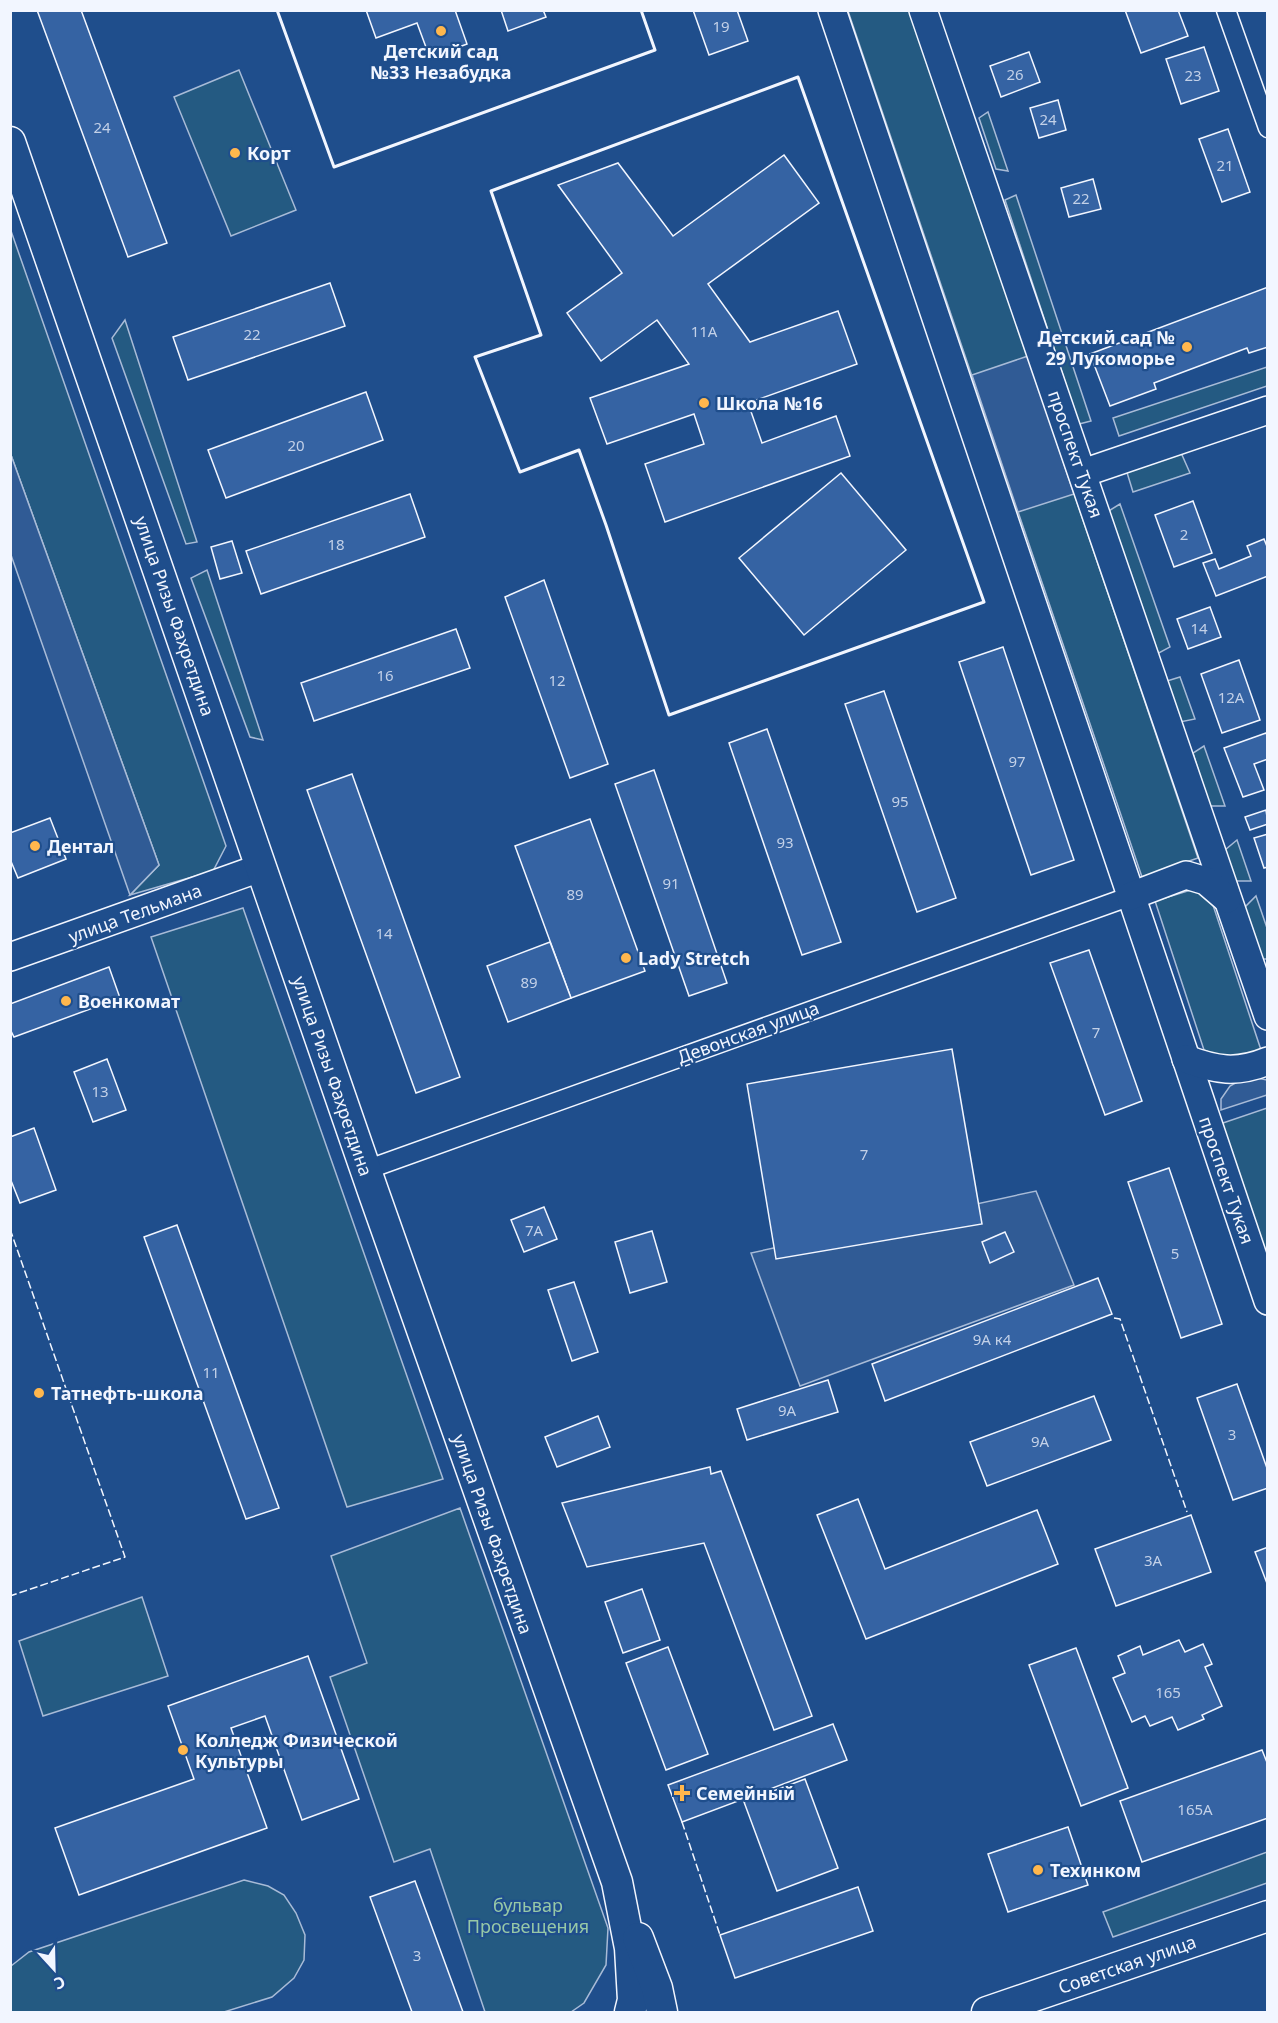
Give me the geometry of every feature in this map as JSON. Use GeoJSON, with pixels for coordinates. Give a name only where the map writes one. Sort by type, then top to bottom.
{"type":"FeatureCollection","features":[{"type":"Feature","properties":{"kind":"main road","name":"проспект Тукая"},"geometry":{"type":"LineString","coordinates":[[832,10],[1268,1301]]}},
{"type":"Feature","properties":{"kind":"main road","name":"проспект Тукая"},"geometry":{"type":"LineString","coordinates":[[923,10],[1268,1016]]}},
{"type":"Feature","properties":{"kind":"main road","name":"улица Ризы Фахретдина"},"geometry":{"type":"LineString","coordinates":[[10,142],[260,868],[482,1504],[617,1882],[630,1948],[633,2000],[630,2013]]}},
{"type":"Feature","properties":{"kind":"main road"},"geometry":{"type":"LineString","coordinates":[[1083,473],[1268,410]]}},
{"type":"Feature","properties":{"kind":"main road","name":"улица Тельмана"},"geometry":{"type":"LineString","coordinates":[[10,957],[260,868]]}},
{"type":"Feature","properties":{"kind":"main road"},"geometry":{"type":"LineString","coordinates":[[1131,896],[1186,875],[1206,881],[1227,899]]}},
{"type":"Feature","properties":{"kind":"main road"},"geometry":{"type":"LineString","coordinates":[[1186,1059],[1211,1068],[1227,1070],[1238,1070],[1268,1061]]}},
{"type":"Feature","properties":{"kind":"main road"},"geometry":{"type":"LineString","coordinates":[[617,1882],[657,1988],[662,2013]]}},
{"type":"Feature","properties":{"kind":"main road","name":"Советская улица"},"geometry":{"type":"LineString","coordinates":[[987,2013],[1268,1916]]}},
{"type":"Feature","properties":{"kind":"street"},"geometry":{"type":"LineString","coordinates":[[1226,10],[1268,128]]}},
{"type":"Feature","properties":{"kind":"street","name":"Девонская улица"},"geometry":{"type":"LineString","coordinates":[[366,1170],[1131,896]]}},
{"type":"Feature","properties":{"kind":"green space"},"geometry":{"type":"Polygon","coordinates":[[[848,11],[910,11],[1198,858],[1142,877],[848,11]]]}},
{"type":"Feature","properties":{"kind":"green space","name":"Корт"},"geometry":{"type":"Polygon","coordinates":[[[239,70],[296,210],[231,236],[174,97],[239,70]]]}},
{"type":"Feature","properties":{"kind":"green space"},"geometry":{"type":"Polygon","coordinates":[[[988,112],[1008,171],[996,169],[979,118],[988,112]]]}},
{"type":"Feature","properties":{"kind":"green space"},"geometry":{"type":"Polygon","coordinates":[[[1016,195],[1091,421],[1079,424],[1005,200],[1016,195]]]}},
{"type":"Feature","properties":{"kind":"green space"},"geometry":{"type":"Polygon","coordinates":[[[10,228],[226,846],[213,871],[130,895],[159,865],[11,455],[10,228]]]}},
{"type":"Feature","properties":{"kind":"green space"},"geometry":{"type":"Polygon","coordinates":[[[125,320],[197,542],[186,544],[112,338],[125,320]]]}},
{"type":"Feature","properties":{"kind":"green space"},"geometry":{"type":"Polygon","coordinates":[[[1267,367],[1267,386],[1119,436],[1113,418],[1267,367]]]}},
{"type":"Feature","properties":{"kind":"green space"},"geometry":{"type":"Polygon","coordinates":[[[1176,450],[1182,455],[1190,473],[1133,492],[1125,466],[1176,450]]]}},
{"type":"Feature","properties":{"kind":"green space"},"geometry":{"type":"Polygon","coordinates":[[[1120,504],[1170,647],[1157,654],[1107,512],[1120,504]]]}},
{"type":"Feature","properties":{"kind":"green space"},"geometry":{"type":"Polygon","coordinates":[[[207,570],[263,740],[250,737],[191,578],[207,570]]]}},
{"type":"Feature","properties":{"kind":"green space"},"geometry":{"type":"Polygon","coordinates":[[[1180,677],[1195,719],[1180,722],[1167,681],[1180,677]]]}},
{"type":"Feature","properties":{"kind":"green space"},"geometry":{"type":"Polygon","coordinates":[[[1204,746],[1225,806],[1209,806],[1193,753],[1204,746]]]}},
{"type":"Feature","properties":{"kind":"green space"},"geometry":{"type":"Polygon","coordinates":[[[1237,840],[1251,881],[1235,881],[1225,850],[1237,840]]]}},
{"type":"Feature","properties":{"kind":"green space"},"geometry":{"type":"Polygon","coordinates":[[[1194,889],[1209,893],[1262,1053],[1225,1056],[1204,1050],[1155,901],[1194,889]]]}},
{"type":"Feature","properties":{"kind":"green space"},"geometry":{"type":"Polygon","coordinates":[[[1256,896],[1267,928],[1267,959],[1262,959],[1243,909],[1256,896]]]}},
{"type":"Feature","properties":{"kind":"green space"},"geometry":{"type":"Polygon","coordinates":[[[243,908],[443,1479],[347,1507],[151,937],[243,908]]]}},
{"type":"Feature","properties":{"kind":"green space"},"geometry":{"type":"Polygon","coordinates":[[[1267,1108],[1267,1266],[1220,1124],[1267,1108]]]}},
{"type":"Feature","properties":{"kind":"green space","name":"бульвар Просвещения"},"geometry":{"type":"Polygon","coordinates":[[[460,1508],[608,1928],[606,1965],[584,2003],[571,2012],[485,2012],[430,1849],[394,1862],[330,1677],[367,1663],[331,1556],[460,1508]]]}},
{"type":"Feature","properties":{"kind":"green space"},"geometry":{"type":"Polygon","coordinates":[[[142,1597],[168,1676],[43,1716],[19,1641],[142,1597]]]}},
{"type":"Feature","properties":{"kind":"green space"},"geometry":{"type":"Polygon","coordinates":[[[1267,1852],[1267,1883],[1113,1937],[1103,1912],[1267,1852]]]}},
{"type":"Feature","properties":{"kind":"green space"},"geometry":{"type":"Polygon","coordinates":[[[244,1880],[268,1886],[284,1895],[296,1913],[305,1935],[304,1960],[294,1978],[272,1997],[224,2012],[11,2012],[11,1966],[29,1952],[244,1880]]]}},
{"type":"Feature","properties":{"kind":"shaded area"},"geometry":{"type":"Polygon","coordinates":[[[1028,356],[1074,494],[1018,512],[972,375],[1028,356]]]}},
{"type":"Feature","properties":{"kind":"shaded area"},"geometry":{"type":"Polygon","coordinates":[[[11,455],[159,865],[130,895],[11,555],[11,455]]]}},
{"type":"Feature","properties":{"kind":"shaded area"},"geometry":{"type":"Polygon","coordinates":[[[1248,1076],[1267,1080],[1267,1095],[1221,1110],[1221,1099],[1230,1086],[1248,1076]]]}},
{"type":"Feature","properties":{"kind":"shaded area"},"geometry":{"type":"Polygon","coordinates":[[[1036,1191],[1074,1285],[800,1386],[751,1253],[1036,1191]]]}},
{"type":"Feature","properties":{"kind":"building"},"geometry":{"type":"Polygon","coordinates":[[[37,10],[81,10],[167,243],[128,257],[37,10]]]}},
{"type":"Feature","properties":{"kind":"building","name":"Детский сад №33 Незабудка"},"geometry":{"type":"Polygon","coordinates":[[[366,10],[455,10],[467,44],[430,58],[417,23],[376,38],[366,10]]]}},
{"type":"Feature","properties":{"kind":"building","name":"Детский сад №33 Незабудка"},"geometry":{"type":"Polygon","coordinates":[[[501,10],[543,10],[546,17],[508,31],[501,10]]]}},
{"type":"Feature","properties":{"kind":"building"},"geometry":{"type":"Polygon","coordinates":[[[693,10],[737,10],[748,41],[709,55],[693,10]]]}},
{"type":"Feature","properties":{"kind":"building"},"geometry":{"type":"Polygon","coordinates":[[[1125,10],[1178,10],[1188,36],[1141,53],[1125,10]]]}},
{"type":"Feature","properties":{"kind":"building"},"geometry":{"type":"Polygon","coordinates":[[[1204,47],[1219,91],[1181,104],[1166,59],[1204,47]]]}},
{"type":"Feature","properties":{"kind":"building"},"geometry":{"type":"Polygon","coordinates":[[[1029,52],[1040,82],[1001,97],[990,66],[1029,52]]]}},
{"type":"Feature","properties":{"kind":"building"},"geometry":{"type":"Polygon","coordinates":[[[1058,100],[1066,130],[1039,138],[1030,108],[1058,100]]]}},
{"type":"Feature","properties":{"kind":"building"},"geometry":{"type":"Polygon","coordinates":[[[1228,129],[1250,192],[1222,202],[1199,139],[1228,129]]]}},
{"type":"Feature","properties":{"kind":"building"},"geometry":{"type":"Polygon","coordinates":[[[784,155],[819,203],[708,284],[750,342],[838,311],[857,364],[748,403],[762,443],[836,416],[850,456],[665,522],[645,464],[704,444],[694,414],[607,444],[590,398],[689,364],[657,320],[601,361],[567,313],[622,273],[558,185],[618,163],[673,236],[784,155]]]}},
{"type":"Feature","properties":{"kind":"building"},"geometry":{"type":"Polygon","coordinates":[[[1093,179],[1101,209],[1069,217],[1061,188],[1093,179]]]}},
{"type":"Feature","properties":{"kind":"building"},"geometry":{"type":"Polygon","coordinates":[[[330,283],[345,326],[188,380],[173,337],[330,283]]]}},
{"type":"Feature","properties":{"kind":"building","name":"Детский сад № 29 Лукоморье"},"geometry":{"type":"Polygon","coordinates":[[[1268,287],[1268,347],[1249,353],[1247,348],[1154,383],[1156,389],[1110,406],[1090,354],[1268,287]]]}},
{"type":"Feature","properties":{"kind":"building"},"geometry":{"type":"Polygon","coordinates":[[[366,392],[383,440],[226,498],[208,450],[366,392]]]}},
{"type":"Feature","properties":{"kind":"building"},"geometry":{"type":"Polygon","coordinates":[[[841,473],[906,550],[804,635],[739,558],[841,473]]]}},
{"type":"Feature","properties":{"kind":"building"},"geometry":{"type":"Polygon","coordinates":[[[410,494],[425,537],[261,594],[246,551],[410,494]]]}},
{"type":"Feature","properties":{"kind":"building"},"geometry":{"type":"Polygon","coordinates":[[[1193,501],[1212,553],[1174,567],[1155,515],[1193,501]]]}},
{"type":"Feature","properties":{"kind":"building"},"geometry":{"type":"Polygon","coordinates":[[[1264,539],[1268,549],[1268,576],[1216,596],[1203,563],[1215,559],[1219,569],[1251,556],[1247,546],[1264,539]]]}},
{"type":"Feature","properties":{"kind":"building"},"geometry":{"type":"Polygon","coordinates":[[[232,541],[242,573],[220,579],[211,547],[232,541]]]}},
{"type":"Feature","properties":{"kind":"building"},"geometry":{"type":"Polygon","coordinates":[[[544,580],[608,764],[570,778],[505,597],[544,580]]]}},
{"type":"Feature","properties":{"kind":"building"},"geometry":{"type":"Polygon","coordinates":[[[1210,607],[1221,637],[1188,649],[1177,619],[1210,607]]]}},
{"type":"Feature","properties":{"kind":"building"},"geometry":{"type":"Polygon","coordinates":[[[456,629],[470,668],[314,721],[301,683],[456,629]]]}},
{"type":"Feature","properties":{"kind":"building"},"geometry":{"type":"Polygon","coordinates":[[[1003,647],[1074,860],[1031,875],[959,662],[1003,647]]]}},
{"type":"Feature","properties":{"kind":"building"},"geometry":{"type":"Polygon","coordinates":[[[1239,660],[1260,720],[1222,733],[1201,674],[1239,660]]]}},
{"type":"Feature","properties":{"kind":"building"},"geometry":{"type":"Polygon","coordinates":[[[884,691],[956,898],[917,912],[845,704],[884,691]]]}},
{"type":"Feature","properties":{"kind":"building"},"geometry":{"type":"Polygon","coordinates":[[[767,729],[841,942],[802,955],[729,743],[767,729]]]}},
{"type":"Feature","properties":{"kind":"building"},"geometry":{"type":"Polygon","coordinates":[[[1266,733],[1268,759],[1254,764],[1264,790],[1243,797],[1224,748],[1266,733]]]}},
{"type":"Feature","properties":{"kind":"building"},"geometry":{"type":"Polygon","coordinates":[[[654,770],[727,983],[689,996],[615,784],[654,770]]]}},
{"type":"Feature","properties":{"kind":"building"},"geometry":{"type":"Polygon","coordinates":[[[352,774],[460,1077],[416,1093],[307,790],[352,774]]]}},
{"type":"Feature","properties":{"kind":"building"},"geometry":{"type":"Polygon","coordinates":[[[1266,810],[1268,824],[1250,830],[1245,817],[1266,810]]]}},
{"type":"Feature","properties":{"kind":"building","name":"Дентал"},"geometry":{"type":"Polygon","coordinates":[[[50,818],[66,859],[18,878],[10,859],[10,833],[50,818]]]}},
{"type":"Feature","properties":{"kind":"building"},"geometry":{"type":"Polygon","coordinates":[[[590,819],[645,971],[571,998],[515,846],[590,819]]]}},
{"type":"Feature","properties":{"kind":"building"},"geometry":{"type":"Polygon","coordinates":[[[1268,834],[1268,867],[1264,868],[1254,838],[1268,834]]]}},
{"type":"Feature","properties":{"kind":"building"},"geometry":{"type":"Polygon","coordinates":[[[550,942],[571,998],[508,1022],[487,966],[550,942]]]}},
{"type":"Feature","properties":{"kind":"building"},"geometry":{"type":"Polygon","coordinates":[[[1089,950],[1142,1101],[1105,1115],[1050,963],[1089,950]]]}},
{"type":"Feature","properties":{"kind":"building","name":"Военкомат"},"geometry":{"type":"Polygon","coordinates":[[[109,967],[120,998],[14,1037],[10,1029],[10,1004],[109,967]]]}},
{"type":"Feature","properties":{"kind":"building"},"geometry":{"type":"Polygon","coordinates":[[[952,1049],[982,1224],[776,1259],[747,1084],[952,1049]]]}},
{"type":"Feature","properties":{"kind":"building"},"geometry":{"type":"Polygon","coordinates":[[[107,1059],[126,1110],[93,1122],[74,1072],[107,1059]]]}},
{"type":"Feature","properties":{"kind":"building"},"geometry":{"type":"Polygon","coordinates":[[[34,1128],[56,1190],[20,1203],[10,1178],[10,1137],[34,1128]]]}},
{"type":"Feature","properties":{"kind":"building"},"geometry":{"type":"Polygon","coordinates":[[[1169,1168],[1222,1324],[1181,1338],[1128,1182],[1169,1168]]]}},
{"type":"Feature","properties":{"kind":"building"},"geometry":{"type":"Polygon","coordinates":[[[544,1207],[557,1239],[524,1252],[511,1220],[544,1207]]]}},
{"type":"Feature","properties":{"kind":"building"},"geometry":{"type":"Polygon","coordinates":[[[177,1225],[279,1508],[246,1519],[144,1237],[177,1225]]]}},
{"type":"Feature","properties":{"kind":"building"},"geometry":{"type":"Polygon","coordinates":[[[652,1231],[667,1282],[630,1293],[615,1242],[652,1231]]]}},
{"type":"Feature","properties":{"kind":"building"},"geometry":{"type":"Polygon","coordinates":[[[1005,1232],[1014,1252],[990,1263],[982,1242],[1005,1232]]]}},
{"type":"Feature","properties":{"kind":"building"},"geometry":{"type":"Polygon","coordinates":[[[1098,1278],[1112,1314],[885,1401],[872,1364],[1098,1278]]]}},
{"type":"Feature","properties":{"kind":"building"},"geometry":{"type":"Polygon","coordinates":[[[574,1282],[598,1352],[572,1361],[548,1290],[574,1282]]]}},
{"type":"Feature","properties":{"kind":"building"},"geometry":{"type":"Polygon","coordinates":[[[828,1380],[838,1412],[747,1440],[737,1409],[828,1380]]]}},
{"type":"Feature","properties":{"kind":"building"},"geometry":{"type":"Polygon","coordinates":[[[1237,1384],[1268,1471],[1268,1488],[1233,1500],[1197,1398],[1237,1384]]]}},
{"type":"Feature","properties":{"kind":"building"},"geometry":{"type":"Polygon","coordinates":[[[1094,1396],[1111,1440],[987,1486],[970,1442],[1094,1396]]]}},
{"type":"Feature","properties":{"kind":"building"},"geometry":{"type":"Polygon","coordinates":[[[598,1416],[610,1447],[557,1467],[545,1437],[598,1416]]]}},
{"type":"Feature","properties":{"kind":"building"},"geometry":{"type":"Polygon","coordinates":[[[710,1467],[711,1474],[721,1471],[812,1716],[774,1730],[704,1543],[587,1567],[562,1503],[710,1467]]]}},
{"type":"Feature","properties":{"kind":"building"},"geometry":{"type":"Polygon","coordinates":[[[858,1499],[885,1569],[1037,1510],[1058,1564],[866,1639],[817,1515],[858,1499]]]}},
{"type":"Feature","properties":{"kind":"building"},"geometry":{"type":"Polygon","coordinates":[[[1191,1515],[1211,1572],[1116,1606],[1095,1549],[1191,1515]]]}},
{"type":"Feature","properties":{"kind":"building"},"geometry":{"type":"Polygon","coordinates":[[[1268,1547],[1268,1586],[1255,1552],[1268,1547]]]}},
{"type":"Feature","properties":{"kind":"building"},"geometry":{"type":"Polygon","coordinates":[[[642,1589],[660,1640],[623,1653],[605,1602],[642,1589]]]}},
{"type":"Feature","properties":{"kind":"building"},"geometry":{"type":"Polygon","coordinates":[[[1179,1640],[1185,1652],[1203,1644],[1212,1664],[1205,1667],[1222,1706],[1202,1715],[1204,1719],[1178,1730],[1172,1717],[1150,1726],[1145,1716],[1132,1722],[1113,1678],[1125,1673],[1118,1656],[1140,1646],[1143,1655],[1179,1640]]]}},
{"type":"Feature","properties":{"kind":"building"},"geometry":{"type":"Polygon","coordinates":[[[668,1647],[708,1754],[666,1770],[626,1663],[668,1647]]]}},
{"type":"Feature","properties":{"kind":"building"},"geometry":{"type":"Polygon","coordinates":[[[1076,1648],[1128,1788],[1081,1806],[1029,1665],[1076,1648]]]}},
{"type":"Feature","properties":{"kind":"building"},"geometry":{"type":"Polygon","coordinates":[[[308,1656],[359,1799],[302,1820],[265,1716],[231,1728],[267,1828],[79,1895],[55,1828],[194,1779],[168,1706],[308,1656]]]}},
{"type":"Feature","properties":{"kind":"building"},"geometry":{"type":"Polygon","coordinates":[[[833,1724],[847,1760],[682,1822],[668,1785],[833,1724]]]}},
{"type":"Feature","properties":{"kind":"building"},"geometry":{"type":"Polygon","coordinates":[[[1262,1750],[1268,1765],[1268,1818],[1142,1862],[1120,1801],[1262,1750]]]}},
{"type":"Feature","properties":{"kind":"building"},"geometry":{"type":"Polygon","coordinates":[[[805,1779],[838,1868],[777,1891],[744,1802],[805,1779]]]}},
{"type":"Feature","properties":{"kind":"building","name":"Техинком"},"geometry":{"type":"Polygon","coordinates":[[[1068,1827],[1088,1885],[1008,1912],[988,1854],[1068,1827]]]}},
{"type":"Feature","properties":{"kind":"building"},"geometry":{"type":"Polygon","coordinates":[[[415,1881],[463,2012],[412,2012],[370,1897],[415,1881]]]}},
{"type":"Feature","properties":{"kind":"building"},"geometry":{"type":"Polygon","coordinates":[[[858,1887],[873,1931],[735,1978],[720,1935],[858,1887]]]}},
{"type":"Feature","properties":{"kind":"fence"},"geometry":{"type":"LineString","coordinates":[[10,1229],[125,1557],[10,1596]]}},
{"type":"Feature","properties":{"kind":"fence"},"geometry":{"type":"LineString","coordinates":[[1114,1318],[1120,1319],[1187,1512]]}},
{"type":"Feature","properties":{"kind":"fence"},"geometry":{"type":"LineString","coordinates":[[682,1822],[720,1935]]}},
{"type":"Feature","properties":{"kind":"wall"},"geometry":{"type":"LineString","coordinates":[[277,10],[334,167],[655,50],[641,10]]}},
{"type":"Feature","properties":{"kind":"wall"},"geometry":{"type":"LineString","coordinates":[[798,77],[984,602],[669,715],[579,450],[520,472],[475,357],[541,335],[491,191],[798,77]]}},
{"type":"Feature","properties":{"kind":"place","name":"Детский сад №33 Незабудка"},"geometry":{"type":"Point","coordinates":[441,31]}},
{"type":"Feature","properties":{"kind":"place","name":"Корт"},"geometry":{"type":"Point","coordinates":[235,153]}},
{"type":"Feature","properties":{"kind":"place","name":"Детский сад № 29 Лукоморье"},"geometry":{"type":"Point","coordinates":[1187,347]}},
{"type":"Feature","properties":{"kind":"place","name":"Школа №16"},"geometry":{"type":"Point","coordinates":[704,403]}},
{"type":"Feature","properties":{"kind":"place","name":"Дентал"},"geometry":{"type":"Point","coordinates":[35,846]}},
{"type":"Feature","properties":{"kind":"place","name":"Lady Stretch"},"geometry":{"type":"Point","coordinates":[626,958]}},
{"type":"Feature","properties":{"kind":"place","name":"Военкомат"},"geometry":{"type":"Point","coordinates":[66,1001]}},
{"type":"Feature","properties":{"kind":"place","name":"Татнефть-школа"},"geometry":{"type":"Point","coordinates":[39,1393]}},
{"type":"Feature","properties":{"kind":"place","name":"Колледж Физической Культуры"},"geometry":{"type":"Point","coordinates":[183,1750]}},
{"type":"Feature","properties":{"kind":"place","name":"Семейный"},"geometry":{"type":"Point","coordinates":[682,1793]}},
{"type":"Feature","properties":{"kind":"place","name":"Техинком"},"geometry":{"type":"Point","coordinates":[1038,1870]}}]}
